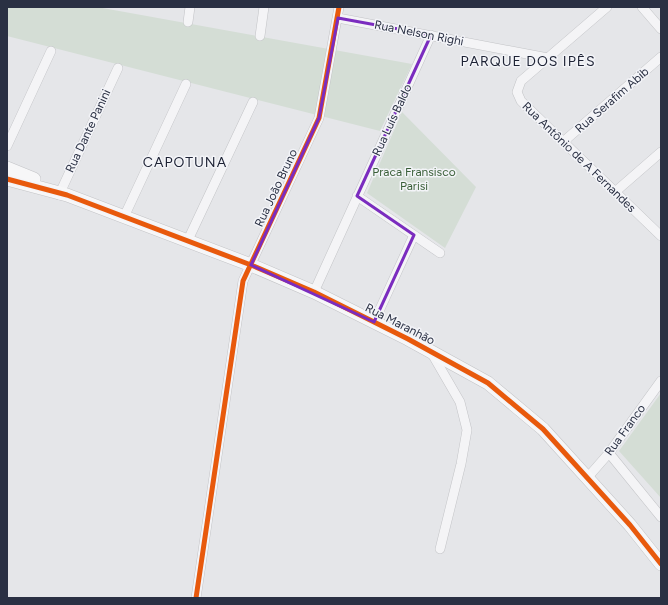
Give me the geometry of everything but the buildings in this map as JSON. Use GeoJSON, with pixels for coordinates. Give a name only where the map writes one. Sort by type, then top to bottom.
{"type":"FeatureCollection","features":[{"type":"Feature","properties":{"kind":"main road","name":"Rua Maranhão"},"geometry":{"type":"LineString","coordinates":[[7,168],[62,193],[187,242],[251,265],[314,292],[431,351],[488,383],[543,429],[630,525],[661,564]]}},
{"type":"Feature","properties":{"kind":"main road","name":"Rua Maranhão"},"geometry":{"type":"LineString","coordinates":[[7,179],[62,193]]}},
{"type":"Feature","properties":{"kind":"street"},"geometry":{"type":"LineString","coordinates":[[188,22],[190,7]]}},
{"type":"Feature","properties":{"kind":"street"},"geometry":{"type":"LineString","coordinates":[[260,36],[264,7]]}},
{"type":"Feature","properties":{"kind":"street","name":"Rua João Bruno"},"geometry":{"type":"LineString","coordinates":[[196,598],[243,281],[319,118],[339,7]]}},
{"type":"Feature","properties":{"kind":"street","name":"Rua Antônio de A Fernandes"},"geometry":{"type":"LineString","coordinates":[[607,7],[520,81],[517,92],[521,102],[661,236]]}},
{"type":"Feature","properties":{"kind":"street"},"geometry":{"type":"LineString","coordinates":[[642,7],[661,29]]}},
{"type":"Feature","properties":{"kind":"street","name":"Rua Nelson Righi"},"geometry":{"type":"LineString","coordinates":[[338,18],[548,58]]}},
{"type":"Feature","properties":{"kind":"street","name":"Rua Luís Baldo"},"geometry":{"type":"LineString","coordinates":[[314,292],[431,35]]}},
{"type":"Feature","properties":{"kind":"street"},"geometry":{"type":"LineString","coordinates":[[7,146],[51,51]]}},
{"type":"Feature","properties":{"kind":"street","name":"Rua Serafim Abib"},"geometry":{"type":"LineString","coordinates":[[563,142],[661,58]]}},
{"type":"Feature","properties":{"kind":"street","name":"Rua Dante Panini"},"geometry":{"type":"LineString","coordinates":[[62,193],[118,68]]}},
{"type":"Feature","properties":{"kind":"street"},"geometry":{"type":"LineString","coordinates":[[124,217],[186,84]]}},
{"type":"Feature","properties":{"kind":"street"},"geometry":{"type":"LineString","coordinates":[[187,242],[253,102]]}},
{"type":"Feature","properties":{"kind":"street"},"geometry":{"type":"LineString","coordinates":[[615,192],[661,152]]}},
{"type":"Feature","properties":{"kind":"street"},"geometry":{"type":"LineString","coordinates":[[357,196],[440,253]]}},
{"type":"Feature","properties":{"kind":"street"},"geometry":{"type":"LineString","coordinates":[[374,322],[414,235]]}},
{"type":"Feature","properties":{"kind":"street"},"geometry":{"type":"LineString","coordinates":[[431,351],[460,402],[466,430],[461,464],[440,549]]}},
{"type":"Feature","properties":{"kind":"street","name":"Rua Franco"},"geometry":{"type":"LineString","coordinates":[[588,477],[609,453],[661,381]]}},
{"type":"Feature","properties":{"kind":"street"},"geometry":{"type":"LineString","coordinates":[[609,453],[661,517]]}},
{"type":"Feature","properties":{"kind":"highlighted area"},"geometry":{"type":"Polygon","coordinates":[[[338,18],[431,35],[357,196],[414,235],[374,322],[251,265],[319,118],[338,18]]]}},
{"type":"Feature","properties":{"kind":"green space"},"geometry":{"type":"Polygon","coordinates":[[[7,7],[97,7],[412,64],[380,131],[7,36],[7,7]]]}},
{"type":"Feature","properties":{"kind":"green space","name":"Praca Fransisco Parisi"},"geometry":{"type":"Polygon","coordinates":[[[402,112],[476,187],[445,248],[367,193],[402,112]]]}},
{"type":"Feature","properties":{"kind":"green space"},"geometry":{"type":"Polygon","coordinates":[[[661,393],[661,498],[619,451],[661,393]]]}},
{"type":"Feature","properties":{"kind":"cycle path"},"geometry":{"type":"LineString","coordinates":[[196,598],[243,281],[319,118],[339,7]]}},
{"type":"Feature","properties":{"kind":"cycle path"},"geometry":{"type":"LineString","coordinates":[[7,179],[67,195],[251,265],[314,292],[408,339],[488,383],[543,429],[630,525],[661,564]]}},
{"type":"Feature","properties":{"kind":"district","name":"PARQUE DOS IPÊS"},"geometry":{"type":"Point","coordinates":[528,61]}},
{"type":"Feature","properties":{"kind":"district","name":"CAPOTUNA"},"geometry":{"type":"Point","coordinates":[185,162]}}]}
